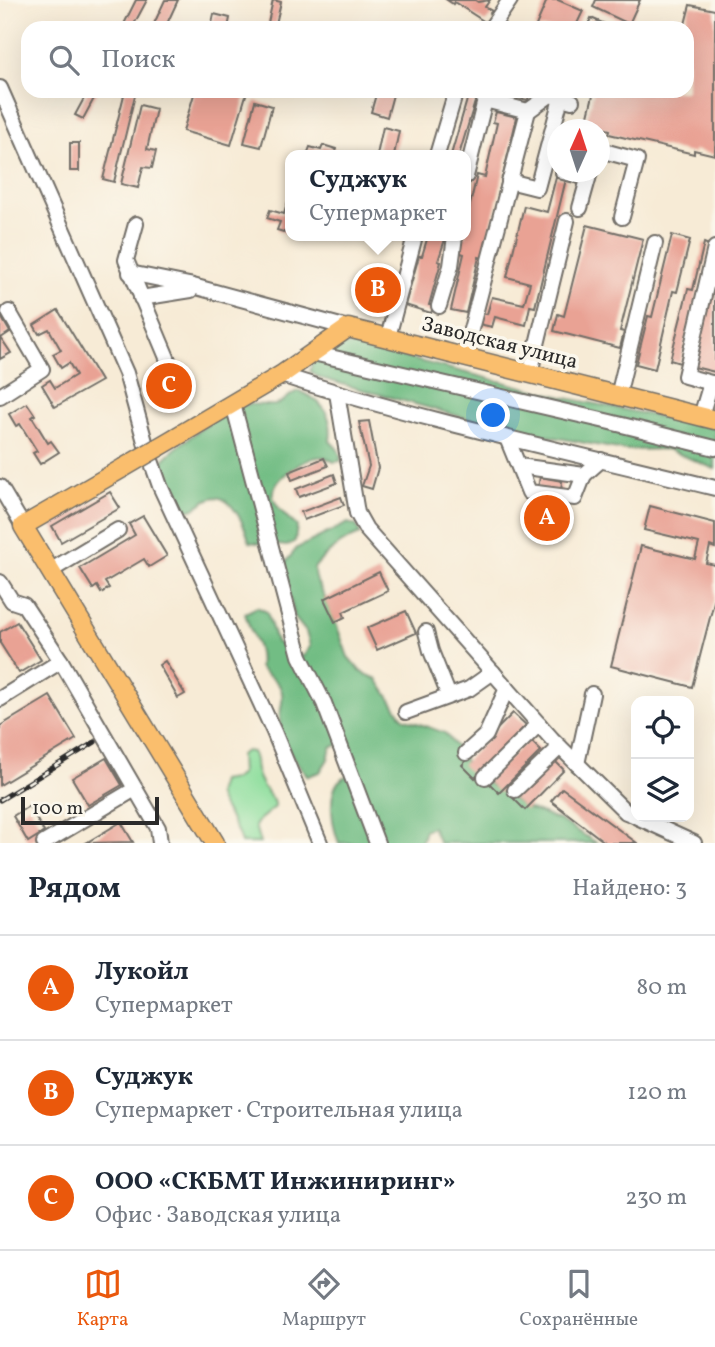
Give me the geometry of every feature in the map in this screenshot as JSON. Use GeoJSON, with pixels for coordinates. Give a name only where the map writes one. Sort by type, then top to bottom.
{"type":"FeatureCollection","features":[{"type":"Feature","properties":{"kind":"main road","name":"Заводская улица"},"geometry":{"type":"LineString","coordinates":[[348,328],[708,418]]}},
{"type":"Feature","properties":{"kind":"main road"},"geometry":{"type":"LineString","coordinates":[[215,843],[23,526],[281,375],[348,328]]}},
{"type":"Feature","properties":{"kind":"street"},"geometry":{"type":"LineString","coordinates":[[496,21],[510,0]]}},
{"type":"Feature","properties":{"kind":"street"},"geometry":{"type":"LineString","coordinates":[[0,89],[126,373],[160,486],[274,732],[305,807],[316,843]]}},
{"type":"Feature","properties":{"kind":"street"},"geometry":{"type":"LineString","coordinates":[[438,150],[454,98]]}},
{"type":"Feature","properties":{"kind":"street"},"geometry":{"type":"LineString","coordinates":[[464,356],[527,111],[546,98]]}},
{"type":"Feature","properties":{"kind":"street"},"geometry":{"type":"LineString","coordinates":[[560,98],[566,100],[562,119]]}},
{"type":"Feature","properties":{"kind":"street"},"geometry":{"type":"LineString","coordinates":[[471,156],[485,100],[527,111]]}},
{"type":"Feature","properties":{"kind":"street"},"geometry":{"type":"LineString","coordinates":[[610,153],[637,160],[622,217]]}},
{"type":"Feature","properties":{"kind":"street"},"geometry":{"type":"LineString","coordinates":[[509,181],[537,188],[547,173]]}},
{"type":"Feature","properties":{"kind":"street"},"geometry":{"type":"LineString","coordinates":[[580,208],[587,182]]}},
{"type":"Feature","properties":{"kind":"street"},"geometry":{"type":"LineString","coordinates":[[530,373],[566,221]]}},
{"type":"Feature","properties":{"kind":"street"},"geometry":{"type":"LineString","coordinates":[[136,224],[126,260],[168,360]]}},
{"type":"Feature","properties":{"kind":"street"},"geometry":{"type":"LineString","coordinates":[[388,337],[414,241]]}},
{"type":"Feature","properties":{"kind":"street"},"geometry":{"type":"LineString","coordinates":[[439,306],[451,266],[454,241]]}},
{"type":"Feature","properties":{"kind":"street"},"geometry":{"type":"LineString","coordinates":[[618,396],[655,243]]}},
{"type":"Feature","properties":{"kind":"street"},"geometry":{"type":"LineString","coordinates":[[708,418],[713,383],[685,376],[715,248]]}},
{"type":"Feature","properties":{"kind":"street"},"geometry":{"type":"LineString","coordinates":[[130,273],[199,288],[348,328]]}},
{"type":"Feature","properties":{"kind":"street"},"geometry":{"type":"LineString","coordinates":[[141,299],[199,288]]}},
{"type":"Feature","properties":{"kind":"street"},"geometry":{"type":"LineString","coordinates":[[0,396],[42,369],[9,312]]}},
{"type":"Feature","properties":{"kind":"street"},"geometry":{"type":"LineString","coordinates":[[313,353],[715,448]]}},
{"type":"Feature","properties":{"kind":"street"},"geometry":{"type":"LineString","coordinates":[[281,375],[337,393],[507,438],[715,488]]}},
{"type":"Feature","properties":{"kind":"street"},"geometry":{"type":"LineString","coordinates":[[337,393],[357,513],[378,543],[538,724],[631,814]]}},
{"type":"Feature","properties":{"kind":"street"},"geometry":{"type":"LineString","coordinates":[[233,404],[300,656],[324,703],[377,843]]}},
{"type":"Feature","properties":{"kind":"street"},"geometry":{"type":"LineString","coordinates":[[507,438],[529,492],[575,498],[584,475],[601,460]]}},
{"type":"Feature","properties":{"kind":"street"},"geometry":{"type":"LineString","coordinates":[[519,466],[584,475]]}},
{"type":"Feature","properties":{"kind":"street"},"geometry":{"type":"LineString","coordinates":[[0,487],[23,526]]}},
{"type":"Feature","properties":{"kind":"street"},"geometry":{"type":"LineString","coordinates":[[50,571],[118,530]]}},
{"type":"Feature","properties":{"kind":"street"},"geometry":{"type":"LineString","coordinates":[[0,582],[12,601],[24,605],[61,661],[158,828],[160,843]]}},
{"type":"Feature","properties":{"kind":"street"},"geometry":{"type":"LineString","coordinates":[[426,632],[449,696]]}},
{"type":"Feature","properties":{"kind":"street"},"geometry":{"type":"LineString","coordinates":[[0,699],[61,661]]}},
{"type":"Feature","properties":{"kind":"street"},"geometry":{"type":"LineString","coordinates":[[406,712],[470,689],[492,672]]}},
{"type":"Feature","properties":{"kind":"street"},"geometry":{"type":"LineString","coordinates":[[466,753],[486,735],[507,688]]}},
{"type":"Feature","properties":{"kind":"street"},"geometry":{"type":"LineString","coordinates":[[578,764],[592,694]]}},
{"type":"Feature","properties":{"kind":"street"},"geometry":{"type":"LineString","coordinates":[[485,777],[538,724]]}},
{"type":"Feature","properties":{"kind":"street"},"geometry":{"type":"LineString","coordinates":[[269,742],[316,843]]}},
{"type":"Feature","properties":{"kind":"street"},"geometry":{"type":"LineString","coordinates":[[515,790],[560,747]]}},
{"type":"Feature","properties":{"kind":"street"},"geometry":{"type":"LineString","coordinates":[[44,843],[135,789]]}},
{"type":"Feature","properties":{"kind":"street"},"geometry":{"type":"LineString","coordinates":[[648,822],[694,843]]}},
{"type":"Feature","properties":{"kind":"green space"},"geometry":{"type":"Polygon","coordinates":[[[338,345],[359,346],[571,399],[715,428],[715,469],[667,449],[623,450],[531,433],[514,426],[507,419],[495,424],[473,420],[320,378],[310,371],[312,362],[338,345]]]}},
{"type":"Feature","properties":{"kind":"green space"},"geometry":{"type":"Polygon","coordinates":[[[299,391],[314,399],[325,410],[330,424],[330,441],[339,452],[341,461],[334,462],[317,457],[300,464],[277,483],[273,497],[280,509],[297,526],[295,541],[287,546],[249,542],[236,512],[225,500],[219,498],[208,499],[195,508],[182,509],[167,483],[161,463],[166,457],[235,408],[246,404],[275,405],[299,391]]]}},
{"type":"Feature","properties":{"kind":"green space"},"geometry":{"type":"Polygon","coordinates":[[[348,523],[357,526],[360,534],[335,548],[314,568],[315,578],[331,610],[348,657],[361,672],[377,679],[403,718],[445,733],[470,771],[526,808],[559,820],[597,843],[439,843],[432,827],[425,830],[421,843],[339,843],[333,821],[333,796],[338,782],[352,773],[342,744],[331,747],[320,772],[308,776],[293,758],[281,731],[281,690],[259,667],[257,647],[245,613],[257,607],[267,612],[276,642],[303,657],[310,646],[306,632],[295,618],[284,575],[286,562],[297,548],[348,523]]]}},
{"type":"Feature","properties":{"kind":"green space"},"geometry":{"type":"Polygon","coordinates":[[[246,751],[252,752],[259,780],[275,803],[275,807],[255,826],[260,843],[241,843],[217,794],[221,781],[234,779],[241,774],[240,755],[246,751]]]}},
{"type":"Feature","properties":{"kind":"building"},"geometry":{"type":"Polygon","coordinates":[[[136,0],[147,0],[136,21],[126,21],[136,0]]]}},
{"type":"Feature","properties":{"kind":"building"},"geometry":{"type":"Polygon","coordinates":[[[165,0],[178,0],[168,21],[155,21],[165,0]]]}},
{"type":"Feature","properties":{"kind":"building"},"geometry":{"type":"Polygon","coordinates":[[[273,0],[281,2],[277,21],[268,21],[273,0]]]}},
{"type":"Feature","properties":{"kind":"building"},"geometry":{"type":"Polygon","coordinates":[[[447,0],[490,0],[485,7],[492,11],[492,15],[483,21],[454,2],[453,4],[447,0]]]}},
{"type":"Feature","properties":{"kind":"building"},"geometry":{"type":"Polygon","coordinates":[[[547,0],[558,0],[583,11],[578,21],[538,21],[547,0]]]}},
{"type":"Feature","properties":{"kind":"building"},"geometry":{"type":"Polygon","coordinates":[[[596,0],[640,0],[630,21],[623,21],[593,7],[596,0]]]}},
{"type":"Feature","properties":{"kind":"building"},"geometry":{"type":"Polygon","coordinates":[[[690,5],[715,10],[715,155],[694,150],[694,154],[610,134],[610,119],[587,119],[592,98],[694,98],[694,21],[686,21],[690,5]]]}},
{"type":"Feature","properties":{"kind":"building"},"geometry":{"type":"Polygon","coordinates":[[[214,14],[230,18],[229,21],[212,21],[214,14]]]}},
{"type":"Feature","properties":{"kind":"building"},"geometry":{"type":"Polygon","coordinates":[[[84,98],[94,98],[83,119],[75,115],[84,98]]]}},
{"type":"Feature","properties":{"kind":"building"},"geometry":{"type":"Polygon","coordinates":[[[123,98],[134,98],[114,182],[103,179],[123,98]]]}},
{"type":"Feature","properties":{"kind":"building"},"geometry":{"type":"Polygon","coordinates":[[[193,98],[245,98],[231,145],[183,131],[193,98]]]}},
{"type":"Feature","properties":{"kind":"building"},"geometry":{"type":"Polygon","coordinates":[[[375,98],[392,98],[387,117],[371,112],[375,98]]]}},
{"type":"Feature","properties":{"kind":"building"},"geometry":{"type":"Polygon","coordinates":[[[468,98],[476,98],[460,150],[452,150],[468,98]]]}},
{"type":"Feature","properties":{"kind":"building"},"geometry":{"type":"Polygon","coordinates":[[[255,101],[272,106],[261,147],[244,143],[255,101]]]}},
{"type":"Feature","properties":{"kind":"building"},"geometry":{"type":"Polygon","coordinates":[[[140,105],[156,109],[147,149],[156,151],[152,168],[143,167],[138,188],[121,184],[140,105]]]}},
{"type":"Feature","properties":{"kind":"building"},"geometry":{"type":"Polygon","coordinates":[[[496,112],[517,117],[483,258],[479,257],[466,313],[451,310],[464,254],[458,252],[461,241],[471,241],[471,201],[477,175],[485,177],[497,123],[493,122],[496,112]]]}},
{"type":"Feature","properties":{"kind":"building"},"geometry":{"type":"Polygon","coordinates":[[[383,127],[399,131],[395,150],[378,150],[383,127]]]}},
{"type":"Feature","properties":{"kind":"building"},"geometry":{"type":"Polygon","coordinates":[[[70,143],[79,143],[79,171],[70,171],[70,143]]]}},
{"type":"Feature","properties":{"kind":"building"},"geometry":{"type":"Polygon","coordinates":[[[323,145],[336,149],[336,150],[321,150],[323,145]]]}},
{"type":"Feature","properties":{"kind":"building"},"geometry":{"type":"Polygon","coordinates":[[[555,182],[565,182],[535,307],[530,306],[526,325],[495,317],[492,327],[479,324],[481,313],[487,314],[492,297],[524,304],[530,283],[507,277],[524,206],[547,212],[555,182]]]}},
{"type":"Feature","properties":{"kind":"building"},"geometry":{"type":"Polygon","coordinates":[[[270,210],[284,214],[285,211],[285,232],[277,230],[280,222],[267,218],[270,210]]]}},
{"type":"Feature","properties":{"kind":"building"},"geometry":{"type":"Polygon","coordinates":[[[587,225],[643,239],[620,331],[624,332],[620,348],[554,331],[558,314],[564,316],[587,225]]]}},
{"type":"Feature","properties":{"kind":"building"},"geometry":{"type":"Polygon","coordinates":[[[672,235],[690,240],[677,292],[673,291],[655,369],[636,364],[648,316],[652,317],[672,235]]]}},
{"type":"Feature","properties":{"kind":"building"},"geometry":{"type":"Polygon","coordinates":[[[426,241],[444,241],[429,305],[434,306],[431,313],[405,305],[419,256],[422,256],[426,241]]]}},
{"type":"Feature","properties":{"kind":"building"},"geometry":{"type":"Polygon","coordinates":[[[704,243],[709,245],[680,363],[670,360],[688,289],[693,290],[704,243]]]}},
{"type":"Feature","properties":{"kind":"building"},"geometry":{"type":"Polygon","coordinates":[[[373,276],[394,282],[387,307],[366,301],[373,276]]]}},
{"type":"Feature","properties":{"kind":"building"},"geometry":{"type":"Polygon","coordinates":[[[715,286],[715,372],[694,367],[715,286]]]}},
{"type":"Feature","properties":{"kind":"building"},"geometry":{"type":"Polygon","coordinates":[[[58,310],[101,381],[55,407],[42,385],[50,380],[55,388],[76,375],[69,363],[61,368],[53,354],[61,350],[49,329],[39,334],[34,325],[58,310]]]}},
{"type":"Feature","properties":{"kind":"building"},"geometry":{"type":"Polygon","coordinates":[[[0,315],[10,332],[1,338],[11,353],[0,359],[0,315]]]}},
{"type":"Feature","properties":{"kind":"building"},"geometry":{"type":"Polygon","coordinates":[[[172,372],[183,395],[167,403],[156,379],[172,372]]]}},
{"type":"Feature","properties":{"kind":"building"},"geometry":{"type":"Polygon","coordinates":[[[27,403],[48,443],[51,441],[59,452],[40,464],[33,453],[37,451],[20,424],[16,426],[9,414],[27,403]]]}},
{"type":"Feature","properties":{"kind":"building"},"geometry":{"type":"Polygon","coordinates":[[[369,421],[378,468],[372,489],[362,486],[369,466],[359,422],[369,421]]]}},
{"type":"Feature","properties":{"kind":"building"},"geometry":{"type":"Polygon","coordinates":[[[324,458],[328,466],[292,480],[289,472],[324,458]]]}},
{"type":"Feature","properties":{"kind":"building"},"geometry":{"type":"Polygon","coordinates":[[[334,474],[337,483],[299,497],[296,489],[334,474]]]}},
{"type":"Feature","properties":{"kind":"building"},"geometry":{"type":"Polygon","coordinates":[[[540,477],[562,481],[561,491],[553,490],[550,507],[554,507],[552,523],[536,521],[539,505],[543,506],[545,489],[538,488],[540,477]]]}},
{"type":"Feature","properties":{"kind":"building"},"geometry":{"type":"Polygon","coordinates":[[[110,492],[120,508],[61,542],[52,526],[110,492]]]}},
{"type":"Feature","properties":{"kind":"building"},"geometry":{"type":"Polygon","coordinates":[[[341,497],[344,505],[304,520],[301,512],[341,497]]]}},
{"type":"Feature","properties":{"kind":"building"},"geometry":{"type":"Polygon","coordinates":[[[650,506],[715,523],[715,548],[710,546],[706,563],[715,565],[715,598],[692,687],[611,666],[641,546],[695,559],[699,543],[644,530],[650,506]]]}},
{"type":"Feature","properties":{"kind":"building"},"geometry":{"type":"Polygon","coordinates":[[[143,516],[167,556],[149,567],[144,559],[105,582],[109,588],[101,593],[97,586],[93,589],[80,568],[135,535],[129,524],[143,516]]]}},
{"type":"Feature","properties":{"kind":"building"},"geometry":{"type":"Polygon","coordinates":[[[379,572],[388,591],[343,612],[345,617],[335,622],[324,599],[379,572]]]}},
{"type":"Feature","properties":{"kind":"building"},"geometry":{"type":"Polygon","coordinates":[[[406,611],[416,633],[377,650],[367,628],[406,611]]]}},
{"type":"Feature","properties":{"kind":"building"},"geometry":{"type":"Polygon","coordinates":[[[17,622],[41,660],[19,673],[0,643],[0,632],[17,622]]]}},
{"type":"Feature","properties":{"kind":"building"},"geometry":{"type":"Polygon","coordinates":[[[165,661],[185,694],[178,698],[159,665],[165,661]]]}},
{"type":"Feature","properties":{"kind":"building"},"geometry":{"type":"Polygon","coordinates":[[[50,696],[76,739],[0,785],[0,726],[50,696]]]}},
{"type":"Feature","properties":{"kind":"building"},"geometry":{"type":"Polygon","coordinates":[[[513,713],[526,725],[475,778],[462,765],[513,713]]]}},
{"type":"Feature","properties":{"kind":"building"},"geometry":{"type":"Polygon","coordinates":[[[529,739],[541,751],[499,793],[487,781],[529,739]]]}},
{"type":"Feature","properties":{"kind":"building"},"geometry":{"type":"Polygon","coordinates":[[[106,758],[122,785],[88,805],[72,778],[106,758]]]}},
{"type":"Feature","properties":{"kind":"building"},"geometry":{"type":"Polygon","coordinates":[[[552,758],[564,770],[525,810],[513,798],[552,758]]]}},
{"type":"Feature","properties":{"kind":"building"},"geometry":{"type":"Polygon","coordinates":[[[562,788],[637,843],[606,843],[551,801],[562,788]]]}},
{"type":"Feature","properties":{"kind":"building"},"geometry":{"type":"Polygon","coordinates":[[[29,806],[44,832],[28,842],[13,816],[29,806]]]}},
{"type":"Feature","properties":{"kind":"building"},"geometry":{"type":"Polygon","coordinates":[[[121,822],[133,842],[86,843],[121,822]]]}},
{"type":"Feature","properties":{"kind":"railway"},"geometry":{"type":"LineString","coordinates":[[0,800],[95,742]]}},
{"type":"Feature","properties":{"kind":"place","name":"Суджук"},"geometry":{"type":"Point","coordinates":[378,290]}},
{"type":"Feature","properties":{"kind":"place","name":"ООО «СКБМТ Инжиниринг»"},"geometry":{"type":"Point","coordinates":[169,386]}},
{"type":"Feature","properties":{"kind":"place","name":"Лукойл"},"geometry":{"type":"Point","coordinates":[547,518]}}]}
